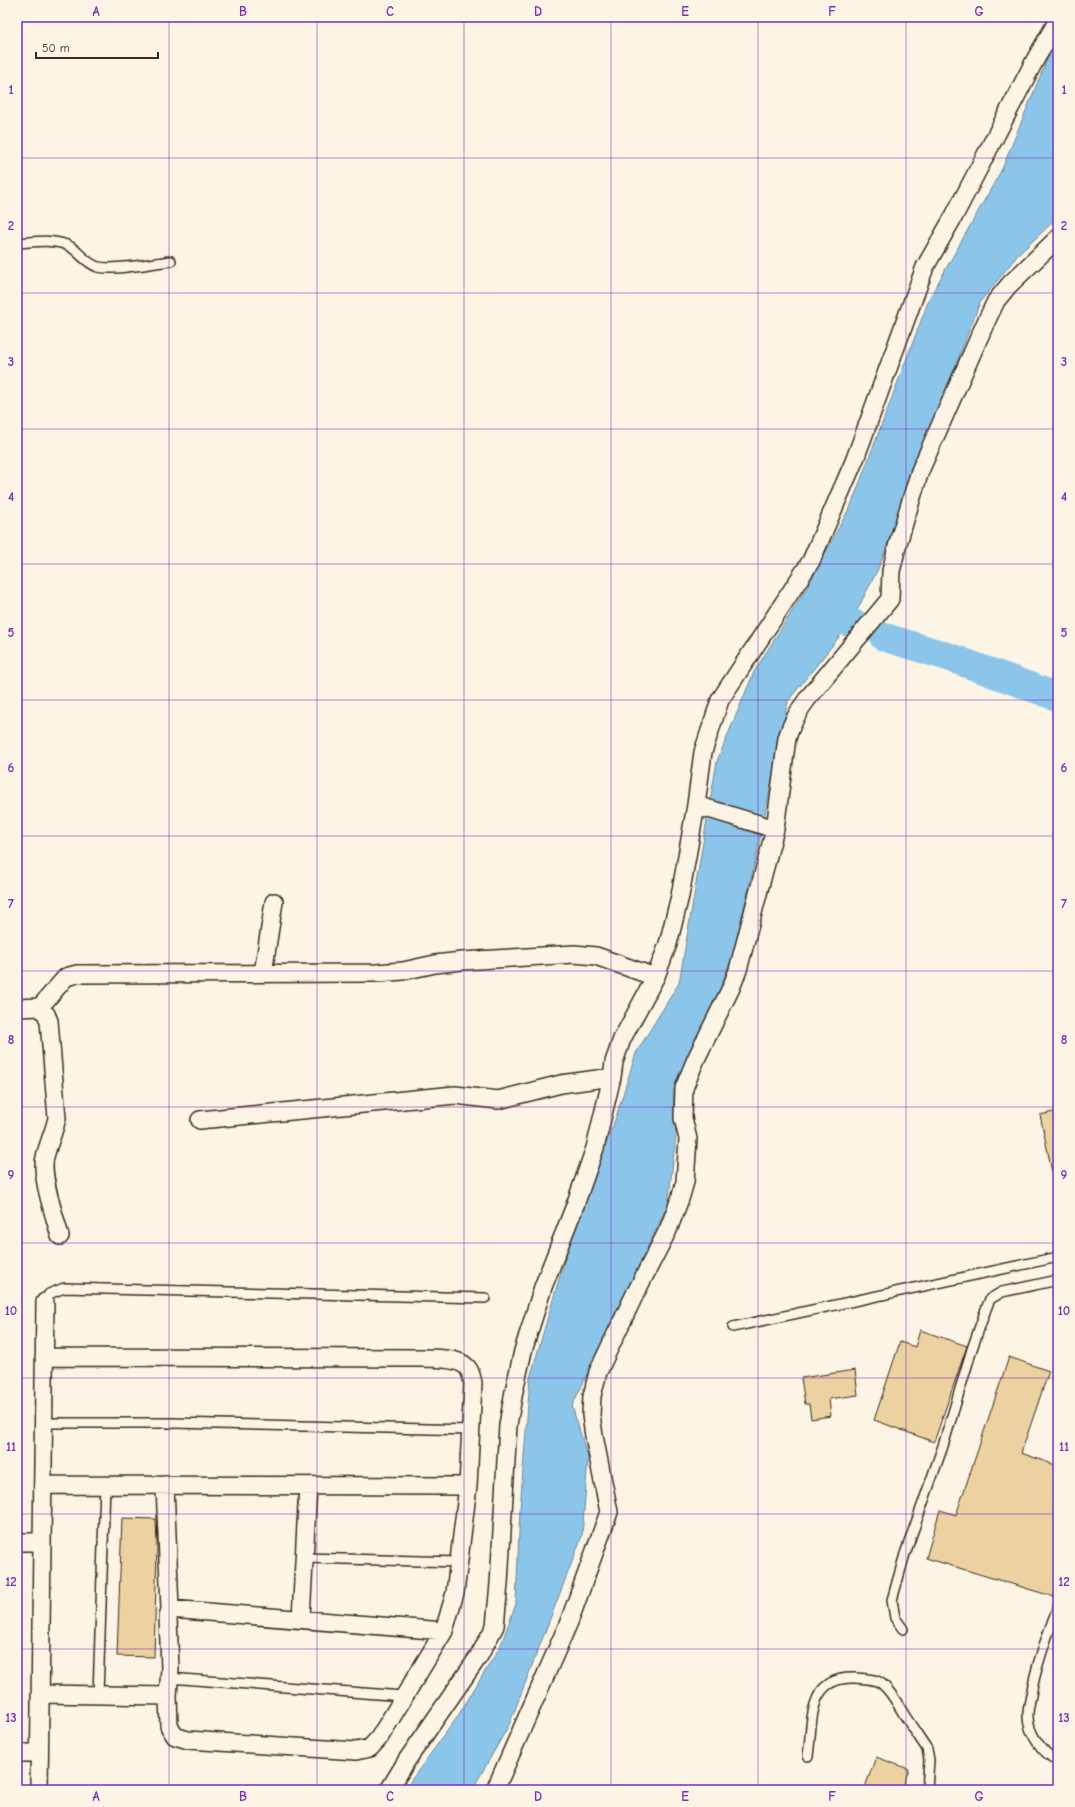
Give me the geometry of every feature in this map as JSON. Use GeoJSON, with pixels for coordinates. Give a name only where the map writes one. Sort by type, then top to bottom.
{"type":"FeatureCollection","features":[{"type":"Feature","properties":{"kind":"street"},"geometry":{"type":"LineString","coordinates":[[389,1790],[407,1760],[479,1656],[495,1626],[499,1584],[508,1425],[514,1391],[533,1318],[595,1148],[612,1077],[614,1062],[622,1039],[655,976],[668,944],[702,807],[703,752],[720,700],[811,561],[855,459],[926,267],[1034,60],[1058,20]]}},
{"type":"Feature","properties":{"kind":"street"},"geometry":{"type":"LineString","coordinates":[[495,1790],[569,1622],[609,1512],[594,1436],[591,1415],[592,1396],[598,1372],[634,1296],[668,1230],[680,1199],[685,1182],[688,1139],[683,1118],[684,1088],[738,970],[770,827],[787,738],[797,711],[890,599],[891,571],[920,471],[996,301],[1009,285],[1058,238]]}},
{"type":"Feature","properties":{"kind":"street"},"geometry":{"type":"LineString","coordinates":[[702,807],[770,827]]}},
{"type":"Feature","properties":{"kind":"street"},"geometry":{"type":"LineString","coordinates":[[263,973],[274,902]]}},
{"type":"Feature","properties":{"kind":"street"},"geometry":{"type":"LineString","coordinates":[[17,1008],[40,1007],[66,977],[76,974],[186,975],[376,973],[403,971],[462,960],[574,954],[596,956],[655,976]]}},
{"type":"Feature","properties":{"kind":"street"},"geometry":{"type":"LineString","coordinates":[[40,1007],[46,1014],[50,1026],[57,1118],[54,1133],[45,1157],[45,1170],[60,1236]]}},
{"type":"Feature","properties":{"kind":"street"},"geometry":{"type":"LineString","coordinates":[[200,1120],[455,1095],[498,1100],[561,1084],[612,1077]]}},
{"type":"Feature","properties":{"kind":"street"},"geometry":{"type":"LineString","coordinates":[[39,1790],[45,1302]]}},
{"type":"Feature","properties":{"kind":"street"},"geometry":{"type":"LineString","coordinates":[[44,1357],[424,1358],[452,1360],[463,1364],[469,1370],[472,1382],[468,1486],[455,1593],[444,1631],[403,1696],[379,1738],[370,1748],[356,1751],[188,1740],[175,1736],[169,1726],[168,1618],[170,1609],[165,1485]]}},
{"type":"Feature","properties":{"kind":"street"},"geometry":{"type":"LineString","coordinates":[[43,1485],[468,1486]]}},
{"type":"Feature","properties":{"kind":"street"},"geometry":{"type":"LineString","coordinates":[[301,1619],[308,1486]]}},
{"type":"Feature","properties":{"kind":"street"},"geometry":{"type":"LineString","coordinates":[[17,1542],[42,1542]]}},
{"type":"Feature","properties":{"kind":"street"},"geometry":{"type":"LineString","coordinates":[[170,1609],[444,1631]]}},
{"type":"Feature","properties":{"kind":"street"},"geometry":{"type":"LineString","coordinates":[[40,1694],[168,1696]]}},
{"type":"Feature","properties":{"kind":"street"},"geometry":{"type":"LineString","coordinates":[[17,1753],[39,1753]]}},
{"type":"Feature","properties":{"kind":"lane"},"geometry":{"type":"LineString","coordinates":[[17,243],[59,241],[72,248],[85,260],[98,267],[119,267],[171,261]]}},
{"type":"Feature","properties":{"kind":"lane"},"geometry":{"type":"LineString","coordinates":[[733,1327],[1058,1257]]}},
{"type":"Feature","properties":{"kind":"lane"},"geometry":{"type":"LineString","coordinates":[[903,1629],[895,1618],[892,1600],[905,1554],[943,1446],[972,1349],[988,1304],[994,1296],[1002,1292],[1058,1280]]}},
{"type":"Feature","properties":{"kind":"lane"},"geometry":{"type":"LineString","coordinates":[[45,1302],[49,1294],[64,1288],[485,1298]]}},
{"type":"Feature","properties":{"kind":"lane"},"geometry":{"type":"LineString","coordinates":[[44,1423],[172,1423],[470,1430]]}},
{"type":"Feature","properties":{"kind":"lane"},"geometry":{"type":"LineString","coordinates":[[98,1695],[105,1485]]}},
{"type":"Feature","properties":{"kind":"lane"},"geometry":{"type":"LineString","coordinates":[[304,1558],[459,1562]]}},
{"type":"Feature","properties":{"kind":"lane"},"geometry":{"type":"LineString","coordinates":[[1058,1607],[1034,1676],[1028,1714],[1030,1729],[1037,1741],[1046,1752],[1058,1761]]}},
{"type":"Feature","properties":{"kind":"lane"},"geometry":{"type":"LineString","coordinates":[[169,1678],[403,1696]]}},
{"type":"Feature","properties":{"kind":"lane"},"geometry":{"type":"LineString","coordinates":[[808,1756],[815,1701],[821,1690],[831,1681],[849,1678],[868,1679],[880,1682],[889,1691],[927,1750],[930,1760],[927,1790]]}},
{"type":"Feature","properties":{"kind":"water"},"geometry":{"type":"Polygon","coordinates":[[[1058,37],[1058,217],[1017,256],[980,302],[878,569],[851,622],[788,701],[758,848],[733,954],[705,1031],[673,1092],[676,1135],[668,1205],[572,1406],[588,1458],[582,1536],[509,1725],[472,1790],[404,1790],[456,1719],[500,1647],[516,1604],[520,1509],[530,1378],[574,1228],[615,1120],[636,1053],[679,983],[717,761],[754,672],[806,589],[852,503],[930,297],[1002,169],[1053,45],[1058,37]]]}},
{"type":"Feature","properties":{"kind":"building"},"geometry":{"type":"Polygon","coordinates":[[[1058,1111],[1058,1172],[1052,1172],[1040,1115],[1058,1111]]]}},
{"type":"Feature","properties":{"kind":"building"},"geometry":{"type":"Polygon","coordinates":[[[920,1330],[967,1346],[934,1442],[874,1420],[900,1342],[915,1347],[920,1330]]]}},
{"type":"Feature","properties":{"kind":"building"},"geometry":{"type":"Polygon","coordinates":[[[1009,1357],[1049,1371],[1021,1453],[1058,1466],[1058,1598],[926,1558],[940,1510],[956,1515],[1009,1357]]]}},
{"type":"Feature","properties":{"kind":"building"},"geometry":{"type":"Polygon","coordinates":[[[855,1370],[858,1395],[829,1399],[831,1416],[811,1419],[809,1404],[805,1404],[801,1378],[855,1370]]]}},
{"type":"Feature","properties":{"kind":"building"},"geometry":{"type":"Polygon","coordinates":[[[122,1518],[156,1519],[157,1546],[154,1657],[117,1656],[122,1518]]]}},
{"type":"Feature","properties":{"kind":"building"},"geometry":{"type":"Polygon","coordinates":[[[876,1757],[909,1769],[902,1790],[864,1790],[876,1757]]]}},
{"type":"Feature","properties":{"kind":"waterway"},"geometry":{"type":"LineString","coordinates":[[820,612],[857,625]]}},
{"type":"Feature","properties":{"kind":"waterway"},"geometry":{"type":"LineString","coordinates":[[884,637],[949,657],[1058,697]]}}]}
